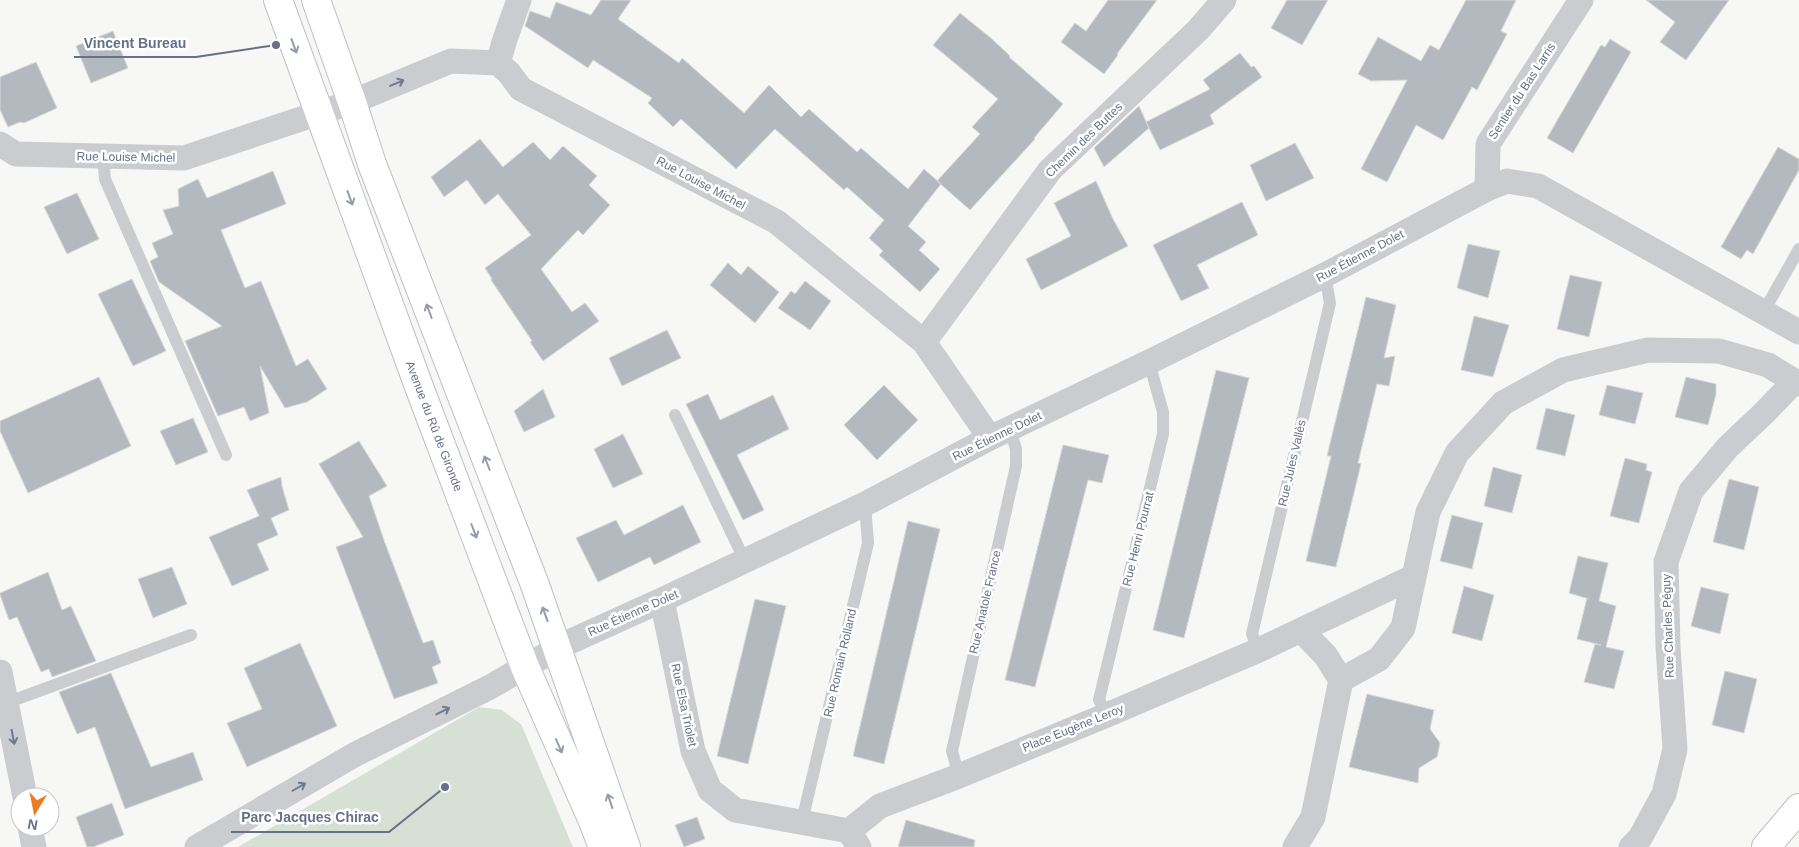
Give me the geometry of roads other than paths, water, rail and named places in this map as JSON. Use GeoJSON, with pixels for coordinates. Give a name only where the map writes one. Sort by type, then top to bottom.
{"type":"FeatureCollection","features":[{"type":"Feature","properties":{"kind":"main road","name":"Avenue du Rû de Gironde"},"geometry":{"type":"LineString","coordinates":[[278,0],[336,107],[372,164],[535,585],[626,847]]}},
{"type":"Feature","properties":{"kind":"main road","name":"Avenue du Rû de Gironde"},"geometry":{"type":"LineString","coordinates":[[316,0],[336,107],[525,667],[603,847]]}},
{"type":"Feature","properties":{"kind":"main road"},"geometry":{"type":"LineString","coordinates":[[1766,847],[1799,808]]}},
{"type":"Feature","properties":{"kind":"street"},"geometry":{"type":"LineString","coordinates":[[498,63],[519,0]]}},
{"type":"Feature","properties":{"kind":"street","name":"Chemin des Buttes"},"geometry":{"type":"LineString","coordinates":[[924,342],[1050,170],[1198,30],[1224,0]]}},
{"type":"Feature","properties":{"kind":"street","name":"Sentier du Bas Larris"},"geometry":{"type":"LineString","coordinates":[[1487,190],[1488,144],[1581,0]]}},
{"type":"Feature","properties":{"kind":"street","name":"Rue Louise Michel"},"geometry":{"type":"LineString","coordinates":[[0,144],[16,154],[184,158],[336,107],[451,61],[498,63],[509,73],[521,89],[776,222],[924,342],[1000,433]]}},
{"type":"Feature","properties":{"kind":"street","name":"Rue Étienne Dolet"},"geometry":{"type":"LineString","coordinates":[[197,847],[354,755],[490,687],[558,648],[865,504],[1000,433],[1325,275],[1507,181],[1538,186],[1799,332]]}},
{"type":"Feature","properties":{"kind":"street"},"geometry":{"type":"LineString","coordinates":[[1341,680],[1379,659],[1403,628],[1428,512],[1457,453],[1504,402],[1563,370],[1648,350],[1719,351],[1768,365],[1797,382]]}},
{"type":"Feature","properties":{"kind":"street","name":"Rue Charles Péguy"},"geometry":{"type":"LineString","coordinates":[[1631,847],[1640,838],[1664,794],[1675,749],[1668,647],[1666,562],[1691,491],[1728,446],[1797,382]]}},
{"type":"Feature","properties":{"kind":"street","name":"Place Eugène Leroy"},"geometry":{"type":"LineString","coordinates":[[854,839],[880,806],[959,776],[1259,650],[1414,577]]}},
{"type":"Feature","properties":{"kind":"street","name":"Rue Elsa Triolet"},"geometry":{"type":"LineString","coordinates":[[662,600],[693,751],[710,790],[735,810],[802,822],[854,839]]}},
{"type":"Feature","properties":{"kind":"street"},"geometry":{"type":"LineString","coordinates":[[1296,847],[1313,817],[1341,680],[1326,656],[1301,630]]}},
{"type":"Feature","properties":{"kind":"street"},"geometry":{"type":"LineString","coordinates":[[0,672],[22,787]]}},
{"type":"Feature","properties":{"kind":"lane"},"geometry":{"type":"LineString","coordinates":[[103,156],[105,179],[226,455]]}},
{"type":"Feature","properties":{"kind":"lane"},"geometry":{"type":"LineString","coordinates":[[1763,313],[1799,249]]}},
{"type":"Feature","properties":{"kind":"lane","name":"Rue Jules Vallès"},"geometry":{"type":"LineString","coordinates":[[1259,650],[1252,634],[1330,303],[1325,275]]}},
{"type":"Feature","properties":{"kind":"lane","name":"Rue Henri Pourrat"},"geometry":{"type":"LineString","coordinates":[[1107,715],[1099,700],[1163,434],[1163,412],[1149,362]]}},
{"type":"Feature","properties":{"kind":"lane"},"geometry":{"type":"LineString","coordinates":[[675,415],[745,561]]}},
{"type":"Feature","properties":{"kind":"lane","name":"Rue Anatole France"},"geometry":{"type":"LineString","coordinates":[[959,776],[952,751],[1016,466],[1016,449],[1000,433]]}},
{"type":"Feature","properties":{"kind":"lane","name":"Rue Romain Rolland"},"geometry":{"type":"LineString","coordinates":[[802,822],[868,543],[865,504]]}},
{"type":"Feature","properties":{"kind":"lane"},"geometry":{"type":"LineString","coordinates":[[6,704],[190,634]]}},
{"type":"Feature","properties":{"kind":"place","name":"Vincent Bureau"},"geometry":{"type":"Point","coordinates":[276,45]}},
{"type":"Feature","properties":{"kind":"place","name":"Parc Jacques Chirac"},"geometry":{"type":"Point","coordinates":[445,787]}}]}
